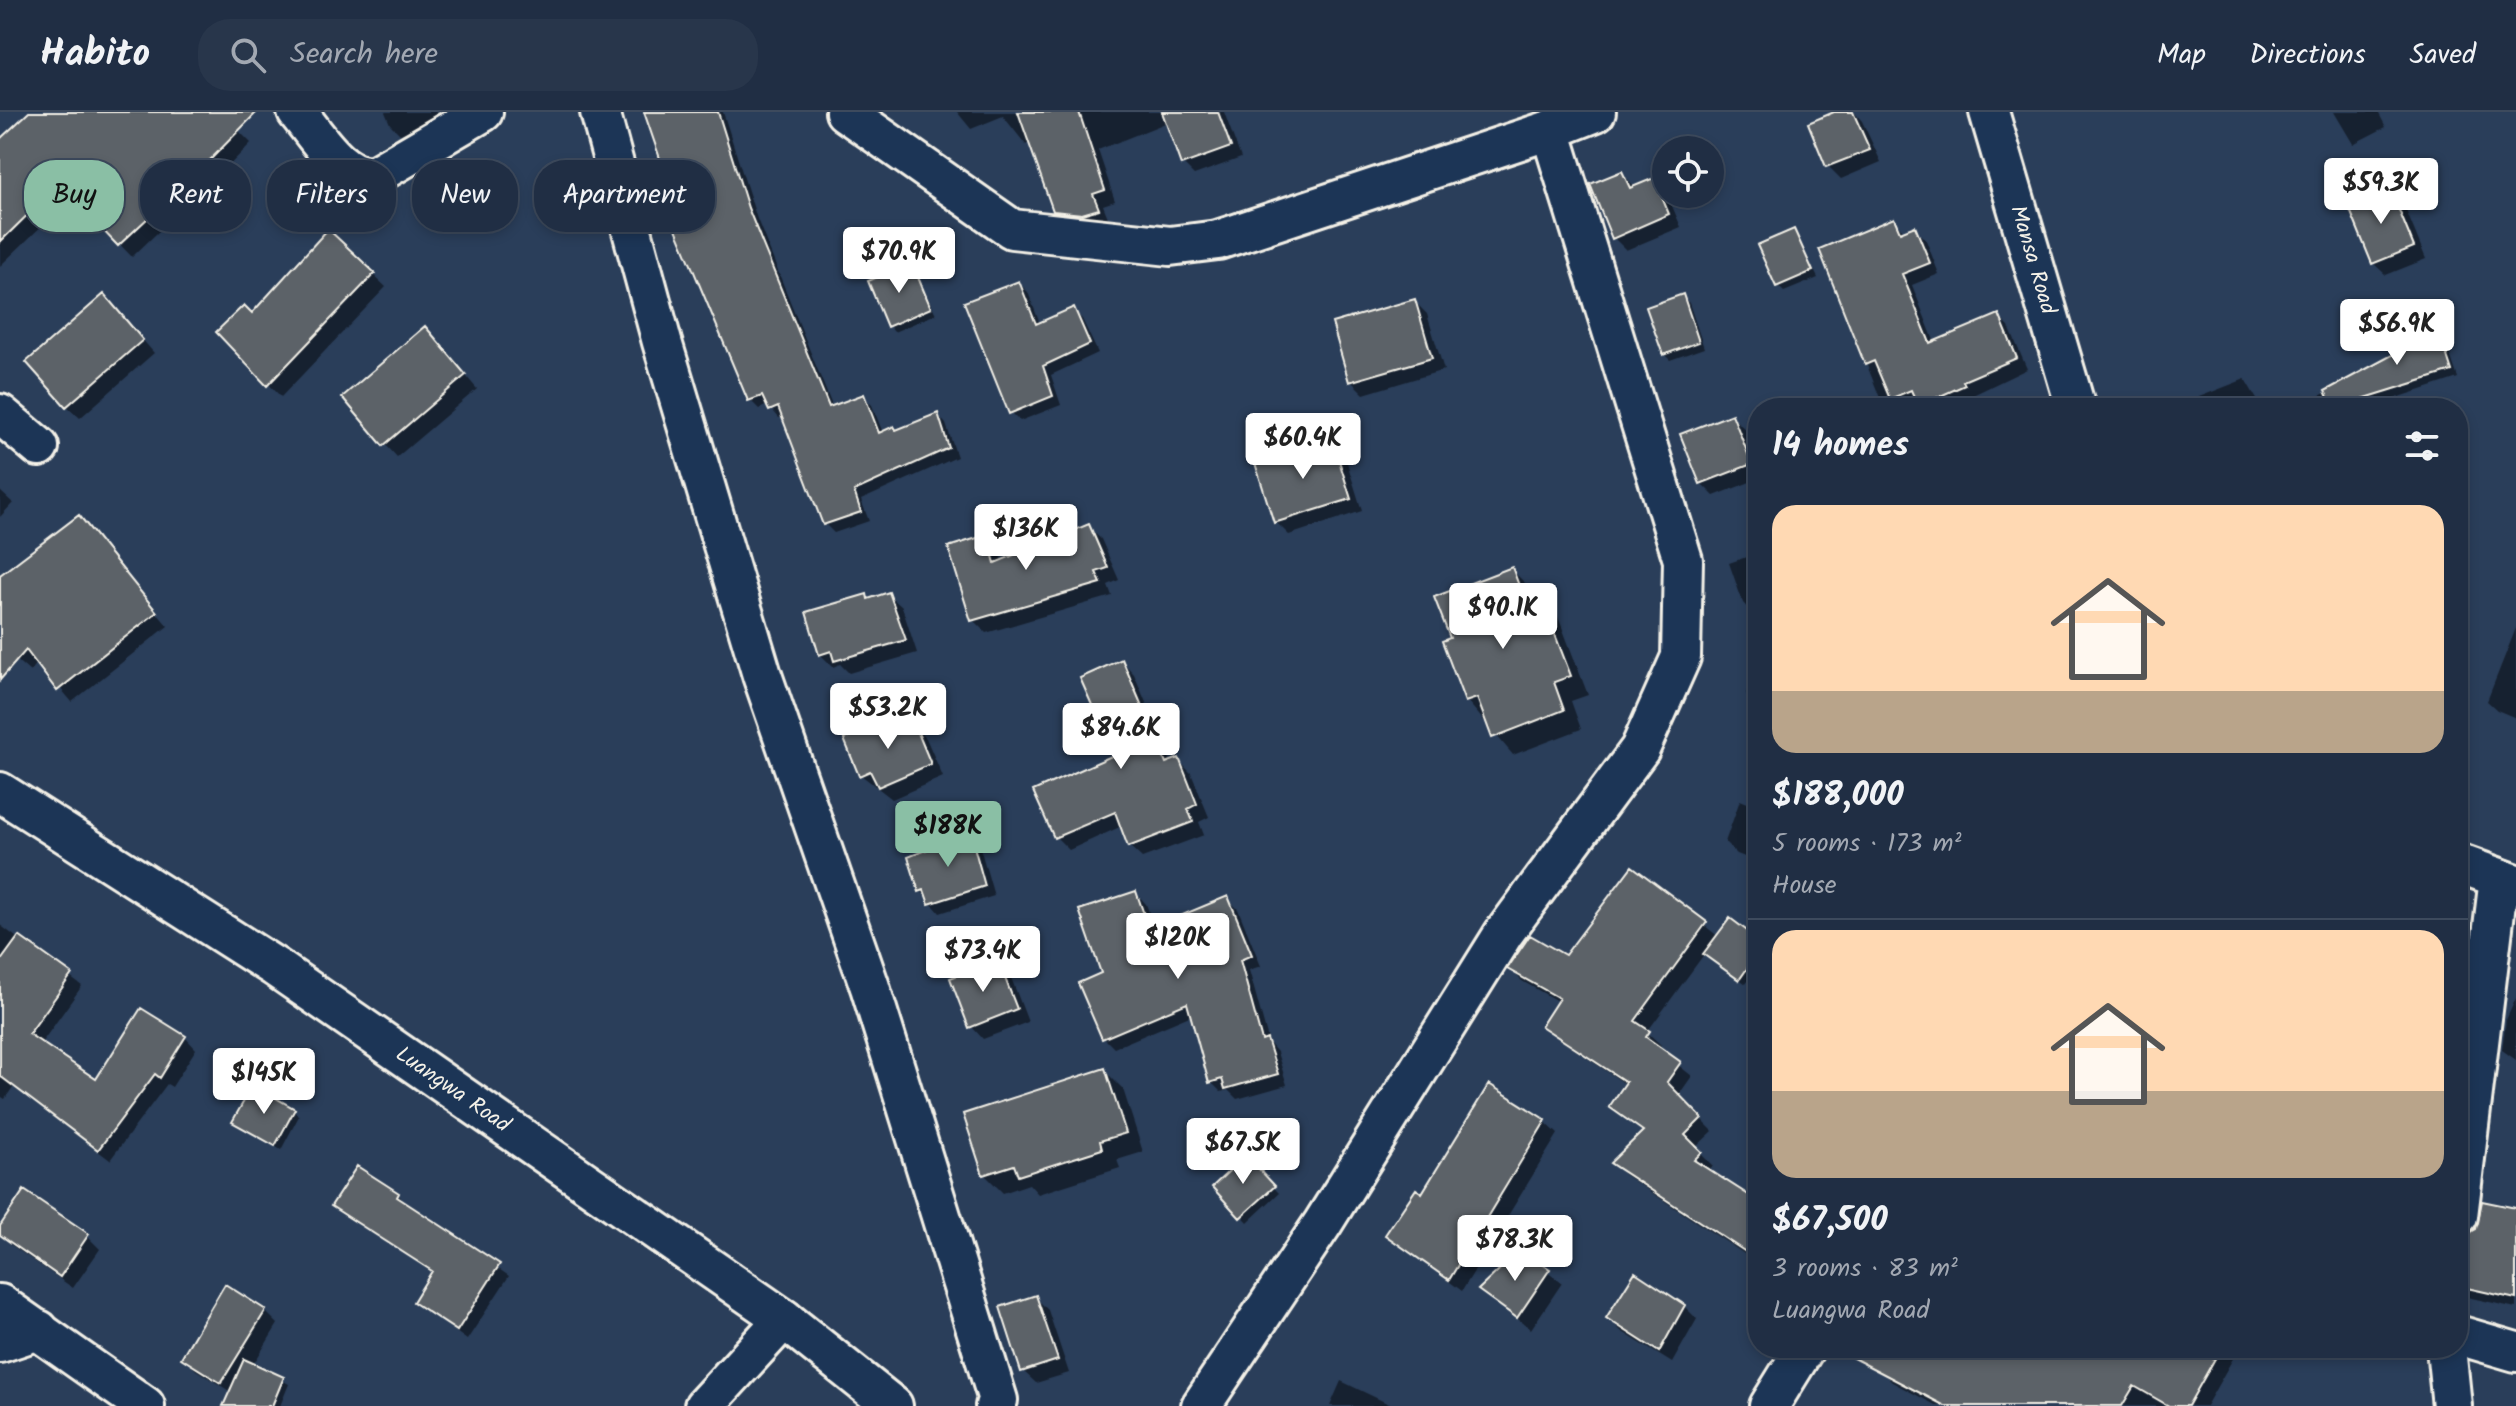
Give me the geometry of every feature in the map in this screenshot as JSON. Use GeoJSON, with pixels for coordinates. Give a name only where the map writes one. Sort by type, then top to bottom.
{"type":"FeatureCollection","features":[{"type":"Feature","properties":{"kind":"street"},"geometry":{"type":"LineString","coordinates":[[297,112],[345,167],[365,176],[375,175],[483,112]]}},
{"type":"Feature","properties":{"kind":"street"},"geometry":{"type":"LineString","coordinates":[[600,112],[662,342],[762,675],[870,987],[998,1400],[995,1406]]}},
{"type":"Feature","properties":{"kind":"street"},"geometry":{"type":"LineString","coordinates":[[845,112],[871,134],[1012,229],[1170,246],[1218,240],[1596,112]]}},
{"type":"Feature","properties":{"kind":"street","name":"Mansa Road"},"geometry":{"type":"LineString","coordinates":[[1989,112],[2073,398]]}},
{"type":"Feature","properties":{"kind":"street"},"geometry":{"type":"LineString","coordinates":[[1201,1406],[1323,1223],[1504,933],[1640,749],[1681,657],[1683,560],[1550,130]]}},
{"type":"Feature","properties":{"kind":"street"},"geometry":{"type":"LineString","coordinates":[[0,414],[39,447]]}},
{"type":"Feature","properties":{"kind":"street","name":"Luangwa Road"},"geometry":{"type":"LineString","coordinates":[[0,792],[275,967],[784,1319],[893,1406]]}},
{"type":"Feature","properties":{"kind":"street"},"geometry":{"type":"LineString","coordinates":[[2468,867],[2508,881],[2468,1149]]}},
{"type":"Feature","properties":{"kind":"street"},"geometry":{"type":"LineString","coordinates":[[0,1304],[145,1406]]}},
{"type":"Feature","properties":{"kind":"street"},"geometry":{"type":"LineString","coordinates":[[704,1406],[784,1319]]}},
{"type":"Feature","properties":{"kind":"street"},"geometry":{"type":"LineString","coordinates":[[0,1343],[39,1330]]}},
{"type":"Feature","properties":{"kind":"street"},"geometry":{"type":"LineString","coordinates":[[2468,1338],[2516,1352]]}},
{"type":"Feature","properties":{"kind":"street"},"geometry":{"type":"LineString","coordinates":[[1769,1406],[1799,1358]]}},
{"type":"Feature","properties":{"kind":"street"},"geometry":{"type":"LineString","coordinates":[[2447,1358],[2452,1406]]}},
{"type":"Feature","properties":{"kind":"building"},"geometry":{"type":"Polygon","coordinates":[[[29,112],[257,112],[210,160],[140,160],[140,225],[118,246],[105,232],[124,232],[124,160],[24,160],[24,218],[0,242],[0,139],[29,112]]]}},
{"type":"Feature","properties":{"kind":"building"},"geometry":{"type":"Polygon","coordinates":[[[644,112],[718,112],[748,208],[829,407],[864,394],[879,433],[894,426],[896,430],[938,413],[949,448],[854,491],[861,512],[823,525],[778,407],[769,411],[762,396],[748,401],[677,232],[715,232],[715,160],[660,160],[644,112]]]}},
{"type":"Feature","properties":{"kind":"building"},"geometry":{"type":"Polygon","coordinates":[[[1018,112],[1079,112],[1105,190],[1093,194],[1099,209],[1082,214],[1053,211],[1018,112]]]}},
{"type":"Feature","properties":{"kind":"building"},"geometry":{"type":"Polygon","coordinates":[[[1162,112],[1218,112],[1231,147],[1181,165],[1162,112]]]}},
{"type":"Feature","properties":{"kind":"building"},"geometry":{"type":"Polygon","coordinates":[[[1834,112],[1853,112],[1870,150],[1826,167],[1808,123],[1834,112]]]}},
{"type":"Feature","properties":{"kind":"building"},"geometry":{"type":"Polygon","coordinates":[[[1622,171],[1630,188],[1652,179],[1652,208],[1666,208],[1669,214],[1612,239],[1590,184],[1622,171]]]}},
{"type":"Feature","properties":{"kind":"building"},"geometry":{"type":"Polygon","coordinates":[[[2390,188],[2414,247],[2372,264],[2348,205],[2390,188]]]}},
{"type":"Feature","properties":{"kind":"building"},"geometry":{"type":"Polygon","coordinates":[[[1894,218],[1900,232],[1915,226],[1930,263],[1902,274],[1930,343],[1999,314],[2017,358],[1963,381],[1965,385],[1936,398],[1914,398],[1911,390],[1890,398],[1874,361],[1865,365],[1819,249],[1894,218]]]}},
{"type":"Feature","properties":{"kind":"building"},"geometry":{"type":"Polygon","coordinates":[[[1794,229],[1813,271],[1776,287],[1757,245],[1794,229]]]}},
{"type":"Feature","properties":{"kind":"building"},"geometry":{"type":"Polygon","coordinates":[[[325,232],[331,232],[375,273],[267,386],[216,332],[244,305],[252,313],[325,232]]]}},
{"type":"Feature","properties":{"kind":"building"},"geometry":{"type":"Polygon","coordinates":[[[912,263],[931,308],[887,327],[868,281],[912,263]]]}},
{"type":"Feature","properties":{"kind":"building"},"geometry":{"type":"Polygon","coordinates":[[[1019,281],[1036,324],[1074,307],[1090,344],[1043,366],[1053,396],[1009,414],[964,302],[1019,281]]]}},
{"type":"Feature","properties":{"kind":"building"},"geometry":{"type":"Polygon","coordinates":[[[104,294],[143,340],[66,407],[26,362],[104,294]]]}},
{"type":"Feature","properties":{"kind":"building"},"geometry":{"type":"Polygon","coordinates":[[[1683,294],[1699,342],[1663,355],[1646,307],[1683,294]]]}},
{"type":"Feature","properties":{"kind":"building"},"geometry":{"type":"Polygon","coordinates":[[[1415,299],[1432,358],[1349,382],[1332,323],[1415,299]]]}},
{"type":"Feature","properties":{"kind":"building"},"geometry":{"type":"Polygon","coordinates":[[[2436,322],[2452,371],[2365,398],[2328,398],[2325,391],[2398,352],[2393,337],[2436,322]]]}},
{"type":"Feature","properties":{"kind":"building"},"geometry":{"type":"Polygon","coordinates":[[[425,326],[466,375],[383,446],[342,397],[425,326]]]}},
{"type":"Feature","properties":{"kind":"building"},"geometry":{"type":"Polygon","coordinates":[[[1732,414],[1748,454],[1748,466],[1700,484],[1680,434],[1732,414]]]}},
{"type":"Feature","properties":{"kind":"building"},"geometry":{"type":"Polygon","coordinates":[[[1332,438],[1351,499],[1274,523],[1255,463],[1332,438]]]}},
{"type":"Feature","properties":{"kind":"building"},"geometry":{"type":"Polygon","coordinates":[[[79,515],[157,612],[57,691],[26,650],[0,680],[0,575],[79,515]]]}},
{"type":"Feature","properties":{"kind":"building"},"geometry":{"type":"Polygon","coordinates":[[[1089,524],[1108,568],[1096,572],[1101,583],[971,621],[948,547],[987,535],[995,563],[1089,524]]]}},
{"type":"Feature","properties":{"kind":"building"},"geometry":{"type":"Polygon","coordinates":[[[1512,567],[1524,599],[1539,593],[1571,676],[1554,682],[1564,710],[1492,738],[1477,698],[1465,702],[1442,641],[1450,638],[1434,597],[1512,567]]]}},
{"type":"Feature","properties":{"kind":"building"},"geometry":{"type":"Polygon","coordinates":[[[889,592],[906,640],[834,661],[831,651],[819,655],[806,612],[867,594],[868,599],[889,592]]]}},
{"type":"Feature","properties":{"kind":"building"},"geometry":{"type":"Polygon","coordinates":[[[1122,659],[1166,763],[1179,758],[1197,804],[1188,809],[1193,822],[1128,847],[1115,812],[1054,838],[1033,791],[1114,755],[1080,678],[1122,659]]]}},
{"type":"Feature","properties":{"kind":"building"},"geometry":{"type":"Polygon","coordinates":[[[894,717],[899,729],[914,723],[931,764],[878,787],[870,771],[859,776],[844,739],[894,717]]]}},
{"type":"Feature","properties":{"kind":"building"},"geometry":{"type":"Polygon","coordinates":[[[970,832],[985,886],[929,904],[924,890],[919,892],[908,857],[970,832]]]}},
{"type":"Feature","properties":{"kind":"building"},"geometry":{"type":"Polygon","coordinates":[[[1632,866],[1707,922],[1635,1021],[1650,1031],[1646,1037],[1681,1062],[1667,1082],[1702,1118],[1685,1135],[1702,1152],[1694,1160],[1748,1195],[1748,1253],[1610,1163],[1643,1131],[1609,1107],[1626,1082],[1541,1026],[1559,998],[1507,969],[1530,935],[1565,955],[1632,866]]]}},
{"type":"Feature","properties":{"kind":"building"},"geometry":{"type":"Polygon","coordinates":[[[1136,891],[1149,929],[1228,896],[1252,955],[1240,960],[1262,1041],[1267,1039],[1278,1074],[1225,1089],[1222,1079],[1209,1083],[1187,1003],[1102,1039],[1078,983],[1101,973],[1079,910],[1136,891]]]}},
{"type":"Feature","properties":{"kind":"building"},"geometry":{"type":"Polygon","coordinates":[[[1730,918],[1748,932],[1748,967],[1739,980],[1703,954],[1730,918]]]}},
{"type":"Feature","properties":{"kind":"building"},"geometry":{"type":"Polygon","coordinates":[[[19,936],[72,974],[29,1034],[96,1079],[141,1008],[186,1036],[160,1078],[155,1074],[98,1150],[0,1076],[0,962],[19,936]]]}},
{"type":"Feature","properties":{"kind":"building"},"geometry":{"type":"Polygon","coordinates":[[[998,960],[1017,1009],[969,1028],[950,978],[998,960]]]}},
{"type":"Feature","properties":{"kind":"building"},"geometry":{"type":"Polygon","coordinates":[[[1105,1068],[1126,1133],[1100,1141],[1102,1149],[1018,1176],[1014,1165],[983,1175],[963,1114],[1105,1068]]]}},
{"type":"Feature","properties":{"kind":"building"},"geometry":{"type":"Polygon","coordinates":[[[1489,1084],[1546,1120],[1449,1280],[1385,1235],[1416,1189],[1422,1193],[1489,1084]]]}},
{"type":"Feature","properties":{"kind":"building"},"geometry":{"type":"Polygon","coordinates":[[[253,1085],[295,1109],[275,1146],[232,1122],[253,1085]]]}},
{"type":"Feature","properties":{"kind":"building"},"geometry":{"type":"Polygon","coordinates":[[[1246,1155],[1275,1186],[1240,1218],[1212,1187],[1246,1155]]]}},
{"type":"Feature","properties":{"kind":"building"},"geometry":{"type":"Polygon","coordinates":[[[357,1166],[399,1193],[397,1197],[500,1264],[457,1331],[413,1302],[432,1271],[331,1206],[357,1166]]]}},
{"type":"Feature","properties":{"kind":"building"},"geometry":{"type":"Polygon","coordinates":[[[24,1190],[89,1234],[60,1277],[0,1235],[0,1226],[24,1190]]]}},
{"type":"Feature","properties":{"kind":"building"},"geometry":{"type":"Polygon","coordinates":[[[2482,1201],[2516,1208],[2516,1299],[2468,1288],[2468,1233],[2476,1229],[2482,1201]]]}},
{"type":"Feature","properties":{"kind":"building"},"geometry":{"type":"Polygon","coordinates":[[[1520,1250],[1550,1269],[1517,1318],[1478,1290],[1520,1250]]]}},
{"type":"Feature","properties":{"kind":"building"},"geometry":{"type":"Polygon","coordinates":[[[1635,1272],[1685,1305],[1659,1352],[1606,1318],[1635,1272]]]}},
{"type":"Feature","properties":{"kind":"building"},"geometry":{"type":"Polygon","coordinates":[[[225,1284],[266,1310],[221,1383],[181,1358],[225,1284]]]}},
{"type":"Feature","properties":{"kind":"building"},"geometry":{"type":"Polygon","coordinates":[[[1036,1295],[1058,1360],[1021,1372],[1000,1307],[1036,1295]]]}},
{"type":"Feature","properties":{"kind":"building"},"geometry":{"type":"Polygon","coordinates":[[[1853,1358],[2215,1358],[2188,1406],[2169,1406],[2134,1386],[2122,1406],[1945,1406],[1853,1358]]]}},
{"type":"Feature","properties":{"kind":"building"},"geometry":{"type":"Polygon","coordinates":[[[244,1359],[284,1377],[272,1406],[223,1406],[244,1359]]]}}]}
